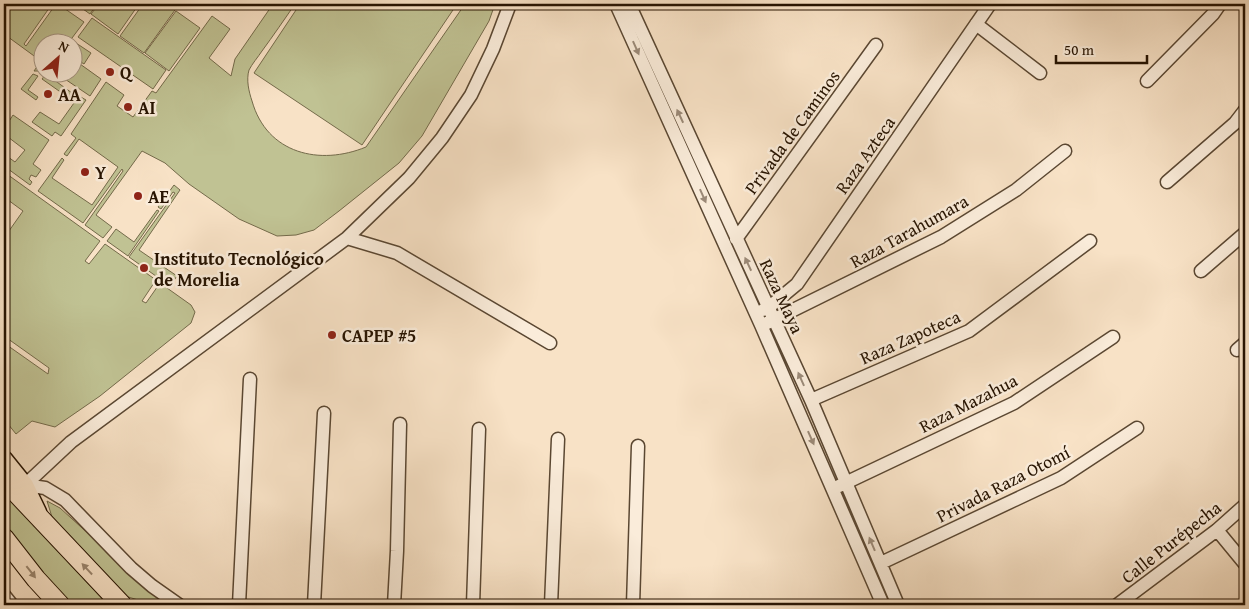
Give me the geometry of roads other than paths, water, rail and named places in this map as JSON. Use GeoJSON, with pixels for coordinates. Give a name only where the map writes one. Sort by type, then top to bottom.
{"type":"FeatureCollection","features":[{"type":"Feature","properties":{"kind":"highway"},"geometry":{"type":"LineString","coordinates":[[4,480],[123,605]]}},
{"type":"Feature","properties":{"kind":"highway"},"geometry":{"type":"LineString","coordinates":[[4,538],[36,580],[60,605]]}},
{"type":"Feature","properties":{"kind":"main road"},"geometry":{"type":"LineString","coordinates":[[4,458],[25,485],[43,521]]}},
{"type":"Feature","properties":{"kind":"street"},"geometry":{"type":"LineString","coordinates":[[25,485],[71,442],[347,238],[409,178],[442,138],[471,95],[493,49],[510,4]]}},
{"type":"Feature","properties":{"kind":"street","name":"Raza Maya"},"geometry":{"type":"LineString","coordinates":[[616,4],[758,319],[883,605]]}},
{"type":"Feature","properties":{"kind":"street","name":"Raza Maya"},"geometry":{"type":"LineString","coordinates":[[630,4],[811,400],[898,605]]}},
{"type":"Feature","properties":{"kind":"street","name":"Raza Azteca"},"geometry":{"type":"LineString","coordinates":[[758,319],[768,308],[797,284],[990,4]]}},
{"type":"Feature","properties":{"kind":"street"},"geometry":{"type":"LineString","coordinates":[[1147,81],[1213,14],[1220,4]]}},
{"type":"Feature","properties":{"kind":"street"},"geometry":{"type":"LineString","coordinates":[[976,24],[1040,73]]}},
{"type":"Feature","properties":{"kind":"street","name":"Privada de Caminos"},"geometry":{"type":"LineString","coordinates":[[736,239],[876,45]]}},
{"type":"Feature","properties":{"kind":"street"},"geometry":{"type":"LineString","coordinates":[[1167,182],[1235,123],[1245,110]]}},
{"type":"Feature","properties":{"kind":"street","name":"Raza Tarahumara"},"geometry":{"type":"LineString","coordinates":[[758,319],[775,320],[941,237],[1016,190],[1065,151]]}},
{"type":"Feature","properties":{"kind":"street"},"geometry":{"type":"LineString","coordinates":[[1201,270],[1245,234]]}},
{"type":"Feature","properties":{"kind":"street"},"geometry":{"type":"LineString","coordinates":[[347,238],[397,253],[550,343]]}},
{"type":"Feature","properties":{"kind":"street","name":"Raza Zapoteca"},"geometry":{"type":"LineString","coordinates":[[811,400],[968,331],[1090,241]]}},
{"type":"Feature","properties":{"kind":"street","name":"Raza Mazahua"},"geometry":{"type":"LineString","coordinates":[[833,489],[1014,403],[1113,337]]}},
{"type":"Feature","properties":{"kind":"street"},"geometry":{"type":"LineString","coordinates":[[239,605],[250,379]]}},
{"type":"Feature","properties":{"kind":"street"},"geometry":{"type":"LineString","coordinates":[[314,605],[324,413]]}},
{"type":"Feature","properties":{"kind":"street"},"geometry":{"type":"LineString","coordinates":[[394,605],[400,424]]}},
{"type":"Feature","properties":{"kind":"street","name":"Privada Raza Otomí"},"geometry":{"type":"LineString","coordinates":[[881,563],[1061,478],[1137,428]]}},
{"type":"Feature","properties":{"kind":"street"},"geometry":{"type":"LineString","coordinates":[[472,605],[479,429]]}},
{"type":"Feature","properties":{"kind":"street"},"geometry":{"type":"LineString","coordinates":[[551,605],[558,439]]}},
{"type":"Feature","properties":{"kind":"street"},"geometry":{"type":"LineString","coordinates":[[633,605],[638,446]]}},
{"type":"Feature","properties":{"kind":"street"},"geometry":{"type":"LineString","coordinates":[[25,485],[45,488],[65,500],[131,568],[152,586],[180,605]]}},
{"type":"Feature","properties":{"kind":"street","name":"Calle Purépecha"},"geometry":{"type":"LineString","coordinates":[[1117,605],[1217,530],[1245,505]]}},
{"type":"Feature","properties":{"kind":"street"},"geometry":{"type":"LineString","coordinates":[[1217,530],[1245,564]]}},
{"type":"Feature","properties":{"kind":"street"},"geometry":{"type":"LineString","coordinates":[[4,595],[12,605]]}},
{"type":"Feature","properties":{"kind":"place","name":"Q"},"geometry":{"type":"Point","coordinates":[110,72]}},
{"type":"Feature","properties":{"kind":"place","name":"AA"},"geometry":{"type":"Point","coordinates":[48,94]}},
{"type":"Feature","properties":{"kind":"place","name":"AI"},"geometry":{"type":"Point","coordinates":[128,107]}},
{"type":"Feature","properties":{"kind":"place","name":"Y"},"geometry":{"type":"Point","coordinates":[85,172]}},
{"type":"Feature","properties":{"kind":"place","name":"AE"},"geometry":{"type":"Point","coordinates":[138,196]}},
{"type":"Feature","properties":{"kind":"place","name":"Instituto Tecnológico de Morelia"},"geometry":{"type":"Point","coordinates":[144,268]}},
{"type":"Feature","properties":{"kind":"place","name":"CAPEP #5"},"geometry":{"type":"Point","coordinates":[332,335]}}]}
